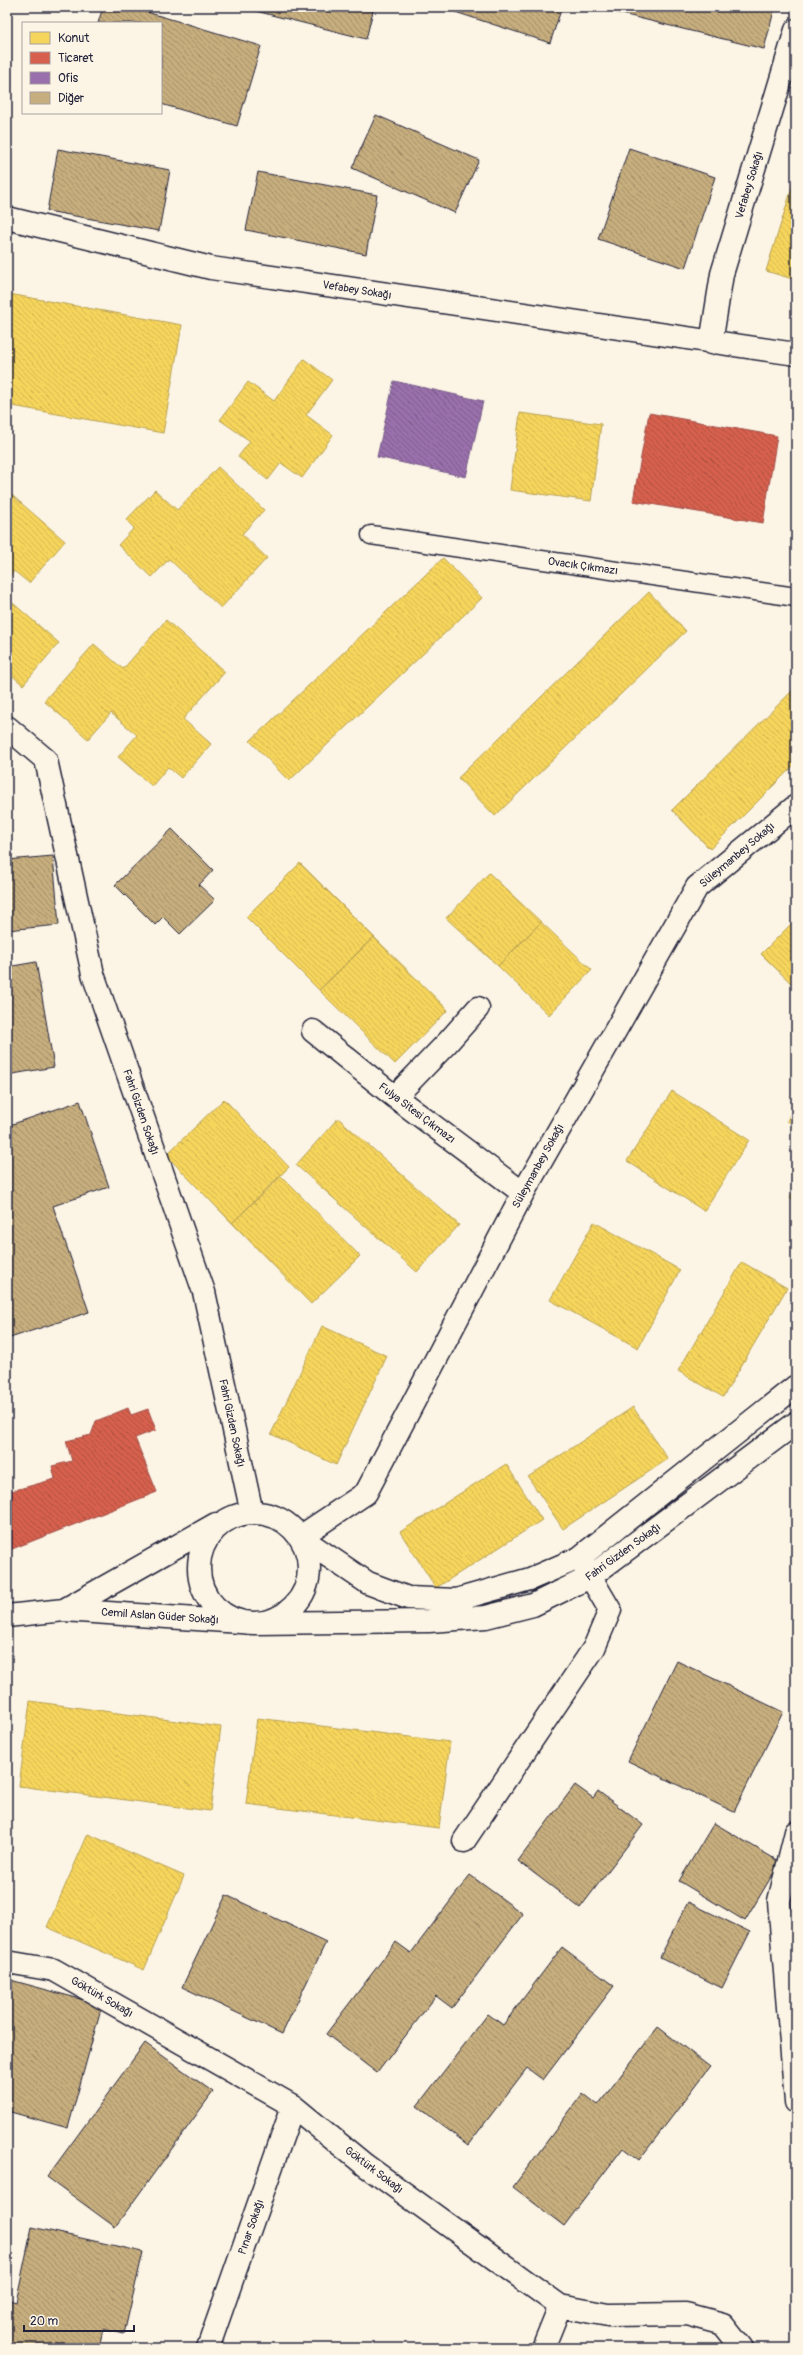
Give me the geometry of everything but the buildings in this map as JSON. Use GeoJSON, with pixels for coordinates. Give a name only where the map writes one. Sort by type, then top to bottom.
{"type":"FeatureCollection","features":[{"type":"Feature","properties":{"kind":"street","name":"Vefabey Sokağı"},"geometry":{"type":"LineString","coordinates":[[711,343],[722,274],[796,30]]}},
{"type":"Feature","properties":{"kind":"street","name":"Vefabey Sokağı"},"geometry":{"type":"LineString","coordinates":[[7,218],[211,268],[711,343],[796,354]]}},
{"type":"Feature","properties":{"kind":"street","name":"Fahri Gizden Sokağı"},"geometry":{"type":"LineString","coordinates":[[7,727],[46,760],[93,974],[204,1292],[252,1513]]}},
{"type":"Feature","properties":{"kind":"street","name":"Süleymanbey Sokağı"},"geometry":{"type":"LineString","coordinates":[[300,1537],[366,1492],[523,1193],[697,887],[796,806]]}},
{"type":"Feature","properties":{"kind":"street"},"geometry":{"type":"LineString","coordinates":[[395,1097],[448,1042],[478,1008]]}},
{"type":"Feature","properties":{"kind":"street","name":"Fulya Sitesi Çıkmazı"},"geometry":{"type":"LineString","coordinates":[[313,1031],[395,1097],[523,1193]]}},
{"type":"Feature","properties":{"kind":"street","name":"Fahri Gizden Sokağı"},"geometry":{"type":"LineString","coordinates":[[300,1537],[368,1583],[408,1598],[456,1600],[530,1579],[579,1558],[796,1386]]}},
{"type":"Feature","properties":{"kind":"street","name":"Fahri Gizden Sokağı"},"geometry":{"type":"LineString","coordinates":[[255,1623],[429,1621],[486,1617],[533,1605],[590,1577],[796,1423]]}},
{"type":"Feature","properties":{"kind":"street"},"geometry":{"type":"LineString","coordinates":[[252,1513],[270,1515],[287,1524],[300,1537],[307,1552],[309,1569],[306,1586],[299,1600],[287,1613],[272,1620],[255,1623],[236,1620],[219,1611],[207,1596],[200,1579],[200,1560],[206,1542],[226,1519],[252,1513]]}},
{"type":"Feature","properties":{"kind":"street","name":"Cemil Aslan Güder Sokağı"},"geometry":{"type":"LineString","coordinates":[[64,1610],[226,1519]]}},
{"type":"Feature","properties":{"kind":"street"},"geometry":{"type":"LineString","coordinates":[[464,1841],[594,1648],[610,1610],[579,1558]]}},
{"type":"Feature","properties":{"kind":"street","name":"Cemil Aslan Güder Sokağı"},"geometry":{"type":"LineString","coordinates":[[7,1616],[64,1610],[255,1623]]}},
{"type":"Feature","properties":{"kind":"street"},"geometry":{"type":"LineString","coordinates":[[796,1832],[779,1901],[796,2102]]}},
{"type":"Feature","properties":{"kind":"street","name":"Göktürk Sokağı"},"geometry":{"type":"LineString","coordinates":[[7,1962],[54,1970],[294,2106],[365,2165],[560,2306],[608,2316],[686,2314],[723,2324],[742,2348]]}},
{"type":"Feature","properties":{"kind":"street","name":"Pınar Sokağı"},"geometry":{"type":"LineString","coordinates":[[208,2348],[294,2106]]}},
{"type":"Feature","properties":{"kind":"street"},"geometry":{"type":"LineString","coordinates":[[543,2348],[560,2306]]}},
{"type":"Feature","properties":{"kind":"lane","name":"Ovacık Çıkmazı"},"geometry":{"type":"LineString","coordinates":[[371,535],[796,597]]}}]}
